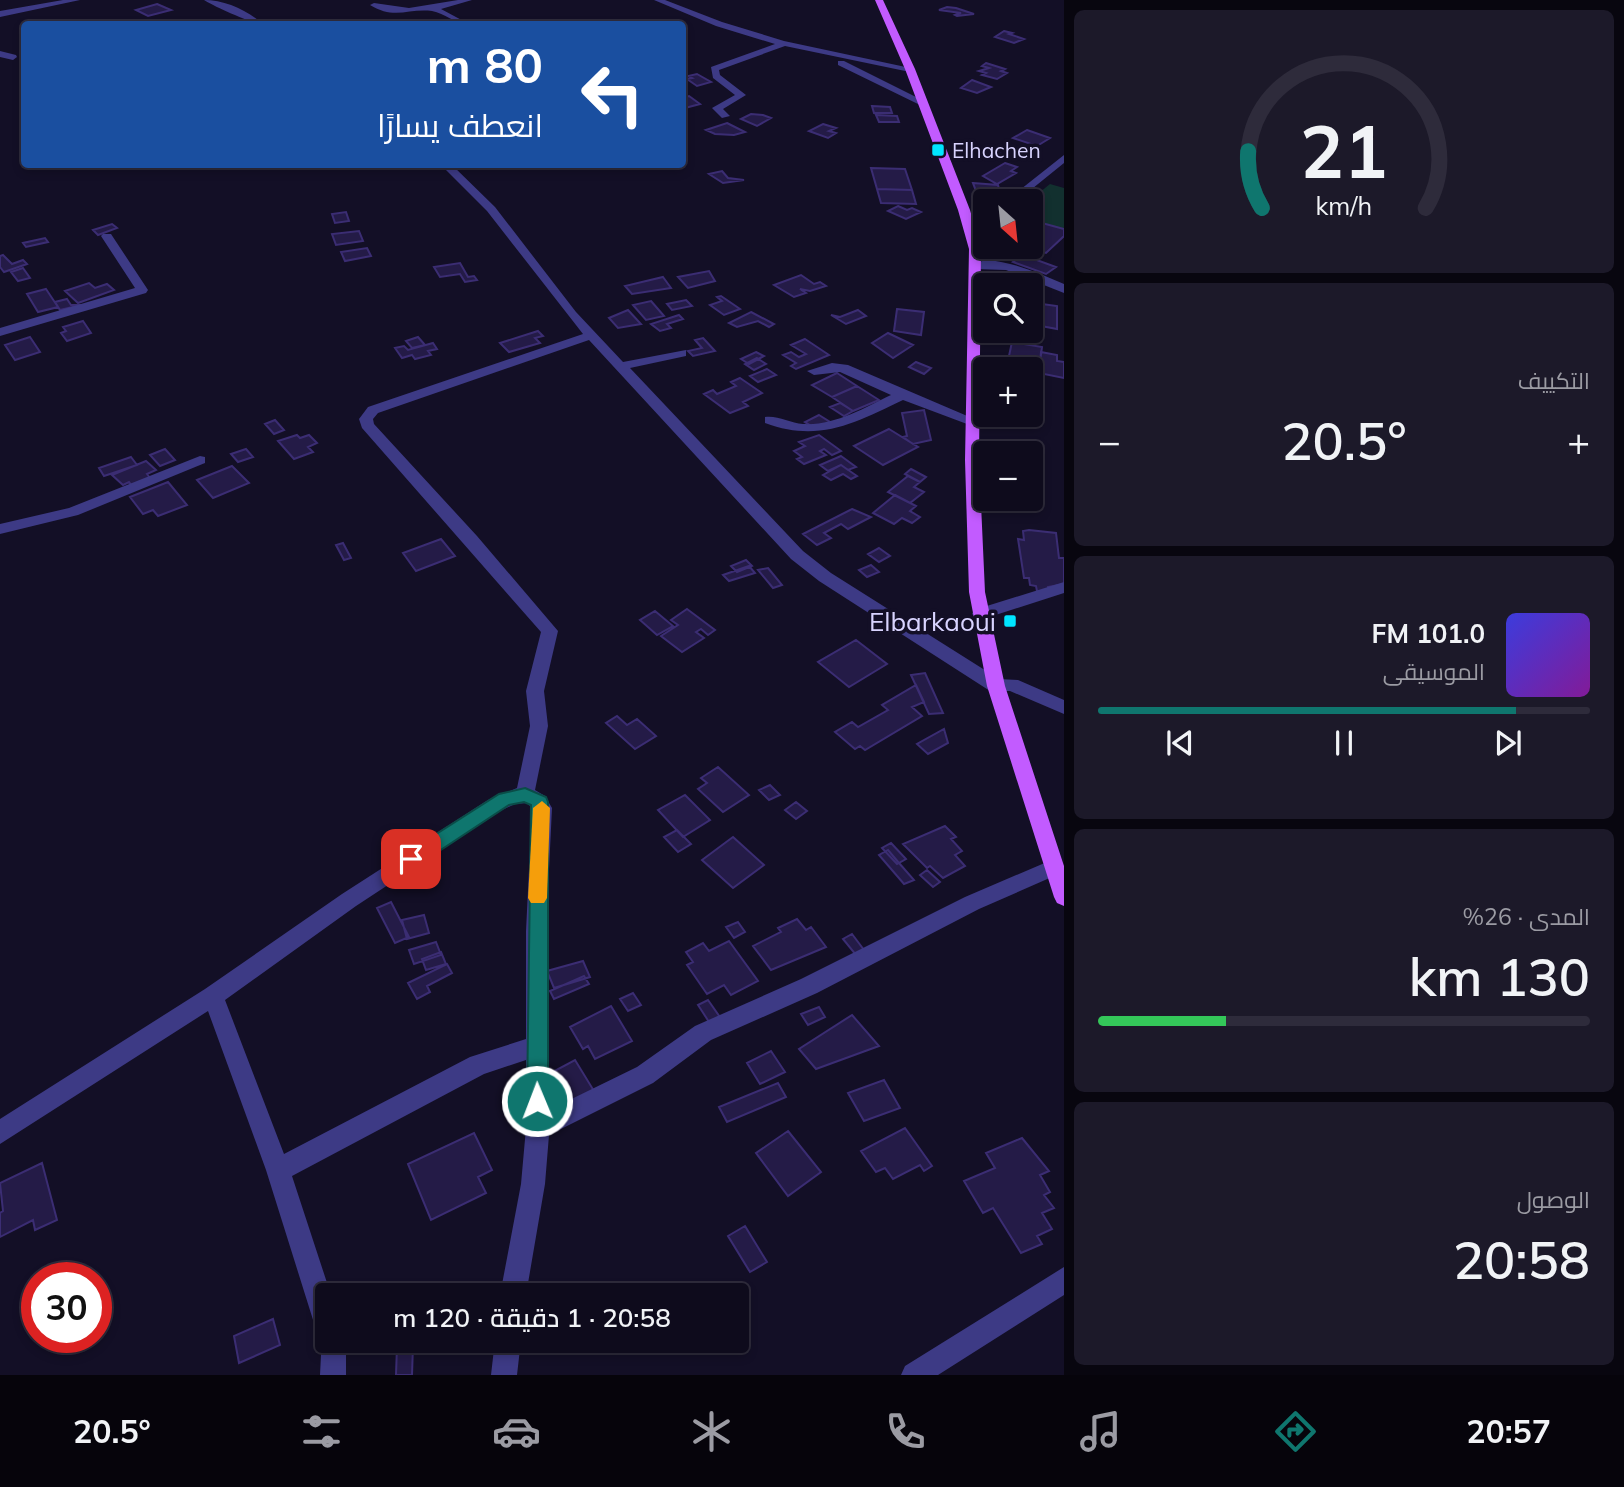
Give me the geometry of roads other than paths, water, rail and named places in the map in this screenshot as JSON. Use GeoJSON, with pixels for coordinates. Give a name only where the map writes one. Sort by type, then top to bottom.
{"type":"FeatureCollection","features":[{"type":"Feature","properties":{"kind":"main road"},"geometry":{"type":"LineString","coordinates":[[879,0],[910,69],[972,237],[975,265],[972,421],[974,560],[980,614],[996,686],[1064,897]]}},
{"type":"Feature","properties":{"kind":"street"},"geometry":{"type":"LineString","coordinates":[[0,14],[76,0]]}},
{"type":"Feature","properties":{"kind":"street"},"geometry":{"type":"LineString","coordinates":[[208,0],[238,11],[255,21]]}},
{"type":"Feature","properties":{"kind":"street"},"geometry":{"type":"LineString","coordinates":[[374,5],[397,11],[433,8],[468,0]]}},
{"type":"Feature","properties":{"kind":"street"},"geometry":{"type":"LineString","coordinates":[[658,0],[714,23],[783,44],[910,69]]}},
{"type":"Feature","properties":{"kind":"street"},"geometry":{"type":"LineString","coordinates":[[433,8],[459,21]]}},
{"type":"Feature","properties":{"kind":"street"},"geometry":{"type":"LineString","coordinates":[[725,116],[718,108],[741,95],[716,76],[714,69],[737,58],[783,44]]}},
{"type":"Feature","properties":{"kind":"street"},"geometry":{"type":"LineString","coordinates":[[795,47],[847,66],[923,103]]}},
{"type":"Feature","properties":{"kind":"street"},"geometry":{"type":"LineString","coordinates":[[3,51],[13,57]]}},
{"type":"Feature","properties":{"kind":"street"},"geometry":{"type":"LineString","coordinates":[[1026,189],[1064,158]]}},
{"type":"Feature","properties":{"kind":"street"},"geometry":{"type":"LineString","coordinates":[[449,168],[491,209],[565,306],[797,555],[825,576],[996,686],[1012,685],[1064,707]]}},
{"type":"Feature","properties":{"kind":"street"},"geometry":{"type":"LineString","coordinates":[[0,332],[142,290],[107,236]]}},
{"type":"Feature","properties":{"kind":"street"},"geometry":{"type":"LineString","coordinates":[[975,265],[995,264],[1064,289]]}},
{"type":"Feature","properties":{"kind":"street"},"geometry":{"type":"LineString","coordinates":[[525,795],[539,726],[535,691],[550,631],[472,540],[367,425],[366,419],[373,410],[592,335]]}},
{"type":"Feature","properties":{"kind":"street"},"geometry":{"type":"LineString","coordinates":[[623,366],[681,353]]}},
{"type":"Feature","properties":{"kind":"street"},"geometry":{"type":"LineString","coordinates":[[814,371],[832,367],[843,368],[902,395],[972,421]]}},
{"type":"Feature","properties":{"kind":"street"},"geometry":{"type":"LineString","coordinates":[[770,420],[791,428],[819,429],[902,395]]}},
{"type":"Feature","properties":{"kind":"street"},"geometry":{"type":"LineString","coordinates":[[0,529],[73,512],[200,460]]}},
{"type":"Feature","properties":{"kind":"street"},"geometry":{"type":"LineString","coordinates":[[980,614],[1018,604],[1064,587]]}},
{"type":"Feature","properties":{"kind":"street"},"geometry":{"type":"LineString","coordinates":[[0,1132],[213,996],[349,900],[495,805],[515,795],[525,795],[540,802],[542,808],[536,1046],[538,1128],[533,1184],[515,1283]]}},
{"type":"Feature","properties":{"kind":"street"},"geometry":{"type":"LineString","coordinates":[[538,1128],[645,1075],[703,1033],[809,986],[972,903],[1054,867]]}},
{"type":"Feature","properties":{"kind":"street"},"geometry":{"type":"LineString","coordinates":[[213,996],[278,1170],[315,1286]]}},
{"type":"Feature","properties":{"kind":"street"},"geometry":{"type":"LineString","coordinates":[[278,1170],[478,1065],[536,1046]]}},
{"type":"Feature","properties":{"kind":"street"},"geometry":{"type":"LineString","coordinates":[[914,1375],[1064,1280]]}},
{"type":"Feature","properties":{"kind":"street"},"geometry":{"type":"LineString","coordinates":[[333,1353],[333,1375]]}},
{"type":"Feature","properties":{"kind":"street"},"geometry":{"type":"LineString","coordinates":[[504,1375],[507,1353]]}},
{"type":"Feature","properties":{"kind":"place","name":"Elhachen"},"geometry":{"type":"Point","coordinates":[938,150]}},
{"type":"Feature","properties":{"kind":"place","name":"Elbarkaoui"},"geometry":{"type":"Point","coordinates":[1010,621]}}]}
